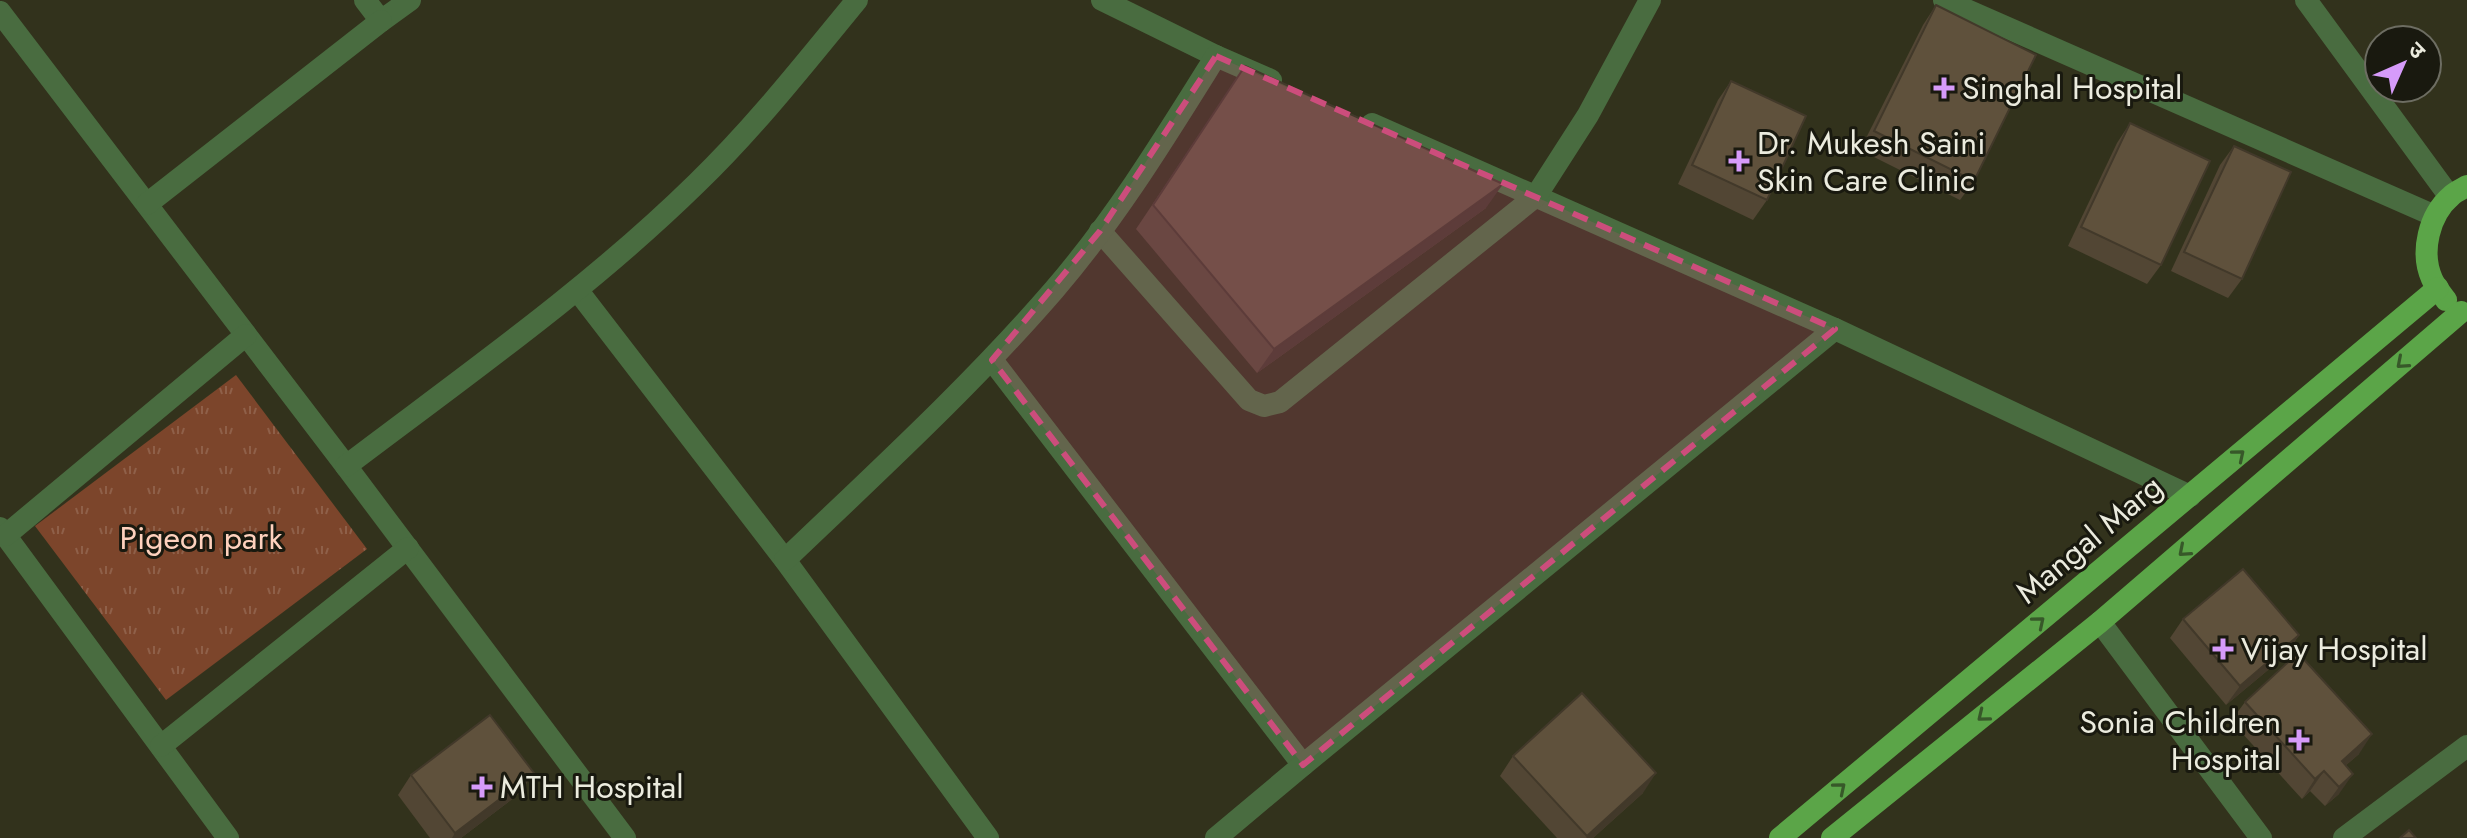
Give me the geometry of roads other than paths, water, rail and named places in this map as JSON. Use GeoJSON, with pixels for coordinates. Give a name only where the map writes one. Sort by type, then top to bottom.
{"type":"FeatureCollection","features":[{"type":"Feature","properties":{"kind":"main road"},"geometry":{"type":"LineString","coordinates":[[1832,838],[2100,622],[2464,314],[2447,302],[2432,279],[2427,258],[2428,237],[2435,216],[2458,191]]}},
{"type":"Feature","properties":{"kind":"main road","name":"Mangal Marg"},"geometry":{"type":"LineString","coordinates":[[1780,838],[2438,288]]}},
{"type":"Feature","properties":{"kind":"street"},"geometry":{"type":"LineString","coordinates":[[365,0],[381,21]]}},
{"type":"Feature","properties":{"kind":"street"},"geometry":{"type":"LineString","coordinates":[[147,204],[410,0]]}},
{"type":"Feature","properties":{"kind":"street"},"geometry":{"type":"LineString","coordinates":[[346,466],[578,291],[729,152],[857,0]]}},
{"type":"Feature","properties":{"kind":"street"},"geometry":{"type":"LineString","coordinates":[[1102,0],[1289,88]]}},
{"type":"Feature","properties":{"kind":"street"},"geometry":{"type":"LineString","coordinates":[[1100,231],[1249,400],[1264,406],[1280,402],[1536,196],[1588,115],[1650,0]]}},
{"type":"Feature","properties":{"kind":"street"},"geometry":{"type":"LineString","coordinates":[[1944,0],[2435,216]]}},
{"type":"Feature","properties":{"kind":"street"},"geometry":{"type":"LineString","coordinates":[[2306,0],[2458,191]]}},
{"type":"Feature","properties":{"kind":"street"},"geometry":{"type":"LineString","coordinates":[[0,12],[625,838]]}},
{"type":"Feature","properties":{"kind":"street"},"geometry":{"type":"LineString","coordinates":[[785,560],[992,360],[1056,288],[1149,162],[1216,56]]}},
{"type":"Feature","properties":{"kind":"street"},"geometry":{"type":"LineString","coordinates":[[1347,113],[1835,329],[2190,496]]}},
{"type":"Feature","properties":{"kind":"street"},"geometry":{"type":"LineString","coordinates":[[578,291],[785,560],[988,838]]}},
{"type":"Feature","properties":{"kind":"street"},"geometry":{"type":"LineString","coordinates":[[1216,838],[1835,329]]}},
{"type":"Feature","properties":{"kind":"street"},"geometry":{"type":"LineString","coordinates":[[228,838],[3,532],[246,335]]}},
{"type":"Feature","properties":{"kind":"street"},"geometry":{"type":"LineString","coordinates":[[992,360],[1303,765]]}},
{"type":"Feature","properties":{"kind":"street"},"geometry":{"type":"LineString","coordinates":[[161,746],[408,548]]}},
{"type":"Feature","properties":{"kind":"street"},"geometry":{"type":"LineString","coordinates":[[2100,622],[2261,838]]}},
{"type":"Feature","properties":{"kind":"street"},"geometry":{"type":"LineString","coordinates":[[2344,838],[2467,746]]}},
{"type":"Feature","properties":{"kind":"place","name":"Singhal Hospital"},"geometry":{"type":"Point","coordinates":[1944,88]}},
{"type":"Feature","properties":{"kind":"place","name":"Dr. Mukesh Saini Skin Care Clinic"},"geometry":{"type":"Point","coordinates":[1739,161]}},
{"type":"Feature","properties":{"kind":"place","name":"Vijay Hospital"},"geometry":{"type":"Point","coordinates":[2223,649]}},
{"type":"Feature","properties":{"kind":"place","name":"Sonia Children Hospital"},"geometry":{"type":"Point","coordinates":[2299,740]}},
{"type":"Feature","properties":{"kind":"place","name":"MTH Hospital"},"geometry":{"type":"Point","coordinates":[482,787]}},
{"type":"Feature","properties":{"kind":"park label","name":"Pigeon park"},"geometry":{"type":"Point","coordinates":[201,538]}}]}
